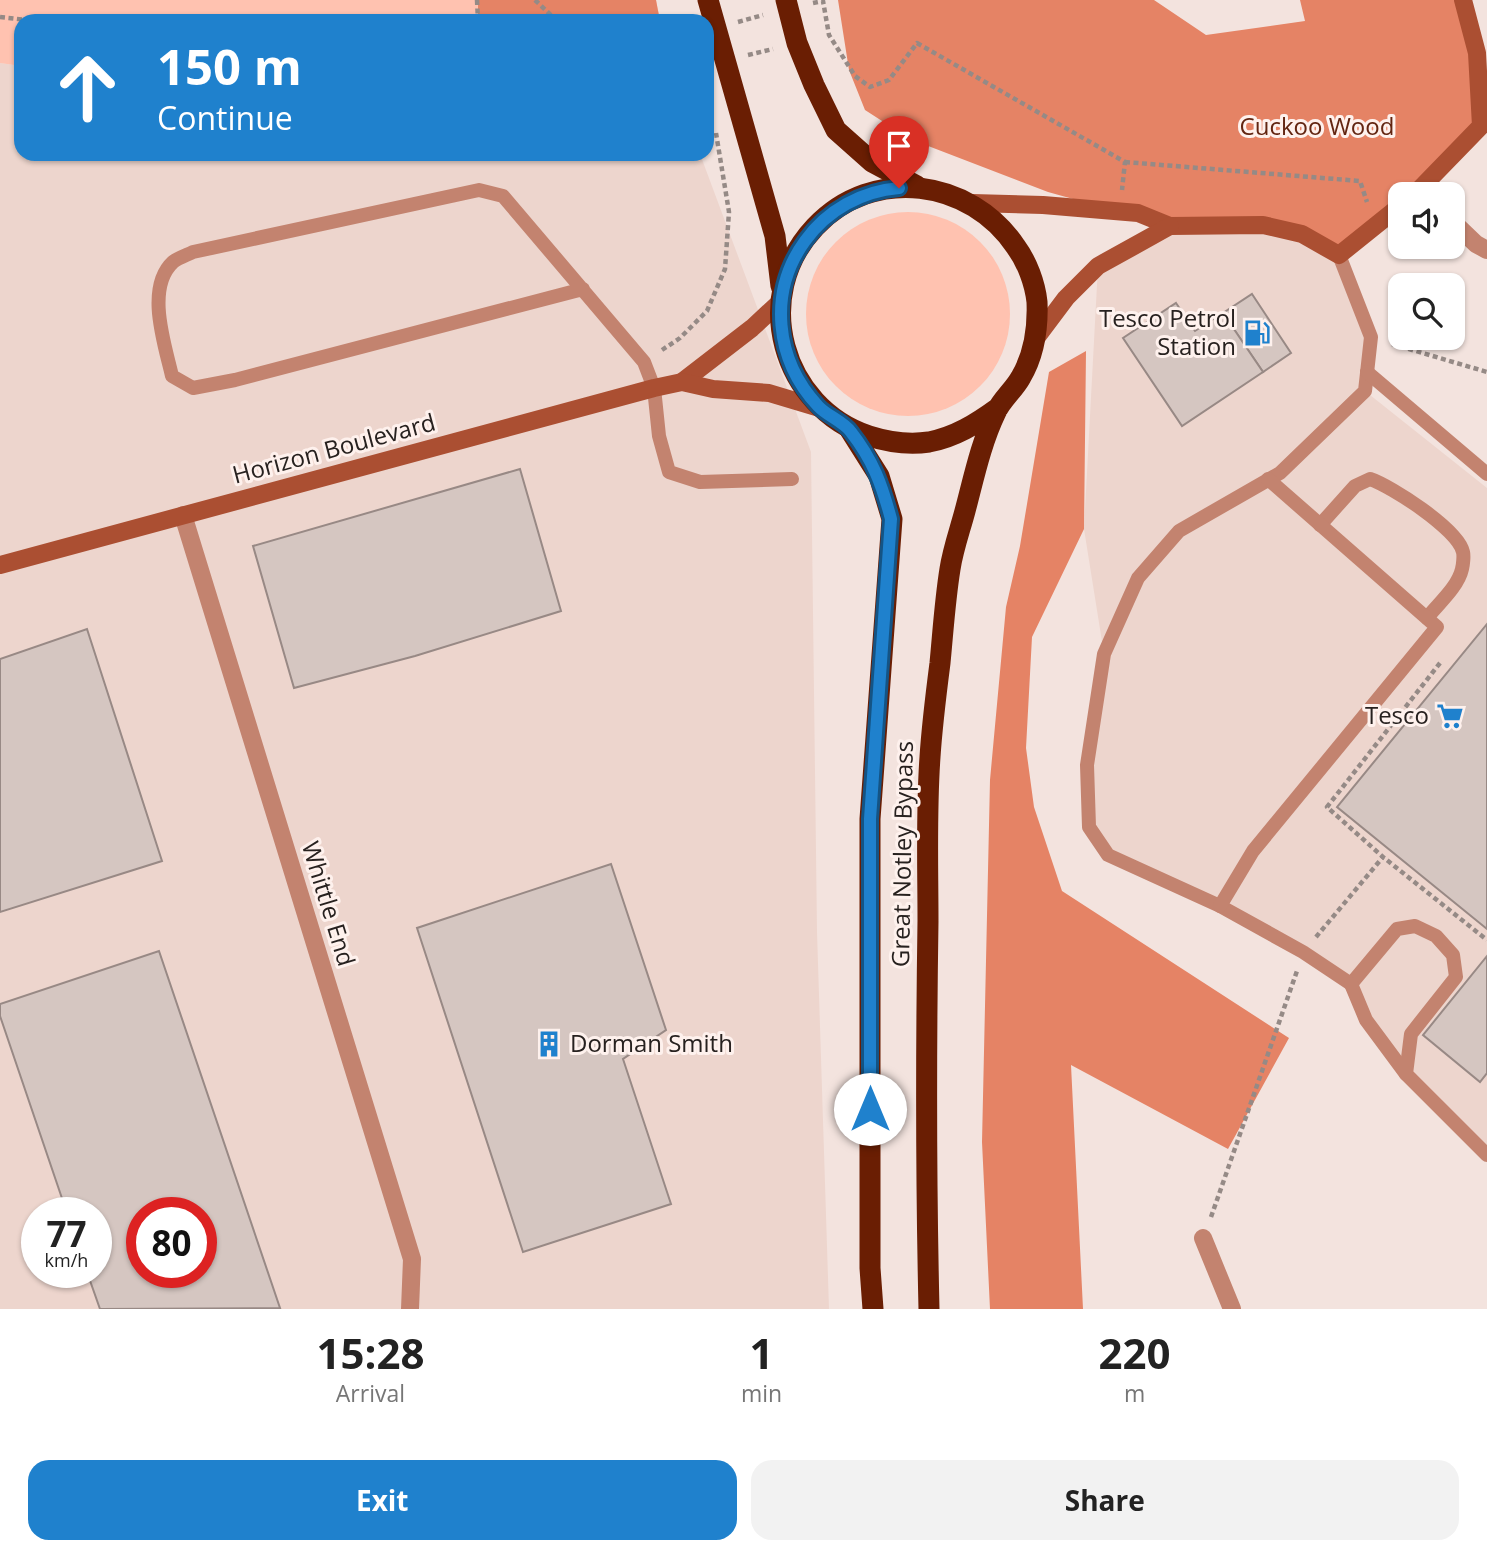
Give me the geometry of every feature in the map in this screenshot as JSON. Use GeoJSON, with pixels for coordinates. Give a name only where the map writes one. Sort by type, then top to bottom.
{"type":"FeatureCollection","features":[{"type":"Feature","properties":{"kind":"highway"},"geometry":{"type":"LineString","coordinates":[[778,7],[836,131],[872,162],[918,187]]}},
{"type":"Feature","properties":{"kind":"highway"},"geometry":{"type":"LineString","coordinates":[[714,21],[775,236],[782,340],[796,377],[819,408],[850,430],[887,442],[927,442],[965,431],[998,408],[1022,376],[1036,338],[1037,299],[1026,261],[1003,228],[972,203],[946,192],[918,187],[881,190],[846,203],[816,226],[794,256],[781,297]]}},
{"type":"Feature","properties":{"kind":"highway","name":"Great Notley Bypass"},"geometry":{"type":"LineString","coordinates":[[929,1309],[925,1133],[930,758],[950,566],[982,447],[998,408]]}},
{"type":"Feature","properties":{"kind":"highway","name":"Great Notley Bypass"},"geometry":{"type":"LineString","coordinates":[[850,430],[879,476],[891,519],[870,819],[870,1268],[873,1309]]}},
{"type":"Feature","properties":{"kind":"street"},"geometry":{"type":"LineString","coordinates":[[1431,182],[1481,126],[1477,52],[1463,0]]}},
{"type":"Feature","properties":{"kind":"street"},"geometry":{"type":"LineString","coordinates":[[972,203],[1043,205],[1138,213],[1170,226],[1263,225],[1302,234],[1339,255],[1388,216]]}},
{"type":"Feature","properties":{"kind":"street"},"geometry":{"type":"LineString","coordinates":[[1036,338],[1066,298],[1098,266],[1170,226]]}},
{"type":"Feature","properties":{"kind":"street"},"geometry":{"type":"LineString","coordinates":[[1465,233],[1487,250]]}},
{"type":"Feature","properties":{"kind":"street","name":"Horizon Boulevard"},"geometry":{"type":"LineString","coordinates":[[682,383],[752,328],[781,297]]}},
{"type":"Feature","properties":{"kind":"street","name":"Horizon Boulevard"},"geometry":{"type":"LineString","coordinates":[[0,565],[654,388],[682,383],[713,389],[769,393],[819,408]]}},
{"type":"Feature","properties":{"kind":"street","name":"Whittle End"},"geometry":{"type":"LineString","coordinates":[[183,515],[412,1259],[410,1309]]}},
{"type":"Feature","properties":{"kind":"street"},"geometry":{"type":"LineString","coordinates":[[1203,1238],[1232,1309]]}},
{"type":"Feature","properties":{"kind":"lane"},"geometry":{"type":"LineString","coordinates":[[583,289],[235,380],[193,388],[172,376],[158,312],[160,282],[172,262],[192,252],[479,190],[503,196],[583,289],[644,362],[654,388],[659,436],[669,472],[701,482],[793,479]]}},
{"type":"Feature","properties":{"kind":"lane"},"geometry":{"type":"LineString","coordinates":[[1339,255],[1371,337],[1365,391],[1280,473],[1179,531],[1139,578],[1104,654],[1087,765],[1089,827],[1108,855],[1220,906],[1303,952],[1351,984],[1366,1020],[1406,1074],[1487,1155]]}},
{"type":"Feature","properties":{"kind":"lane"},"geometry":{"type":"LineString","coordinates":[[1367,372],[1487,474]]}},
{"type":"Feature","properties":{"kind":"lane"},"geometry":{"type":"LineString","coordinates":[[1320,525],[1355,486],[1370,478],[1401,495],[1438,522],[1452,535],[1463,552],[1462,570],[1427,618]]}},
{"type":"Feature","properties":{"kind":"lane"},"geometry":{"type":"LineString","coordinates":[[1220,906],[1253,851],[1437,627],[1268,479]]}},
{"type":"Feature","properties":{"kind":"lane"},"geometry":{"type":"LineString","coordinates":[[1351,984],[1397,929],[1415,926],[1436,936],[1453,955],[1456,977],[1411,1034],[1406,1074]]}},
{"type":"Feature","properties":{"kind":"path"},"geometry":{"type":"LineString","coordinates":[[535,0],[550,14]]}},
{"type":"Feature","properties":{"kind":"path"},"geometry":{"type":"LineString","coordinates":[[808,4],[823,1],[829,35],[855,76],[870,87],[890,80],[917,43],[1125,162],[1360,181],[1374,227]]}},
{"type":"Feature","properties":{"kind":"path"},"geometry":{"type":"LineString","coordinates":[[732,23],[778,7]]}},
{"type":"Feature","properties":{"kind":"path"},"geometry":{"type":"LineString","coordinates":[[740,57],[783,46]]}},
{"type":"Feature","properties":{"kind":"path"},"geometry":{"type":"LineString","coordinates":[[644,362],[680,338],[707,311],[726,269],[729,212],[715,125]]}},
{"type":"Feature","properties":{"kind":"path"},"geometry":{"type":"LineString","coordinates":[[1120,212],[1125,162]]}},
{"type":"Feature","properties":{"kind":"path"},"geometry":{"type":"LineString","coordinates":[[1371,337],[1487,372]]}},
{"type":"Feature","properties":{"kind":"path"},"geometry":{"type":"LineString","coordinates":[[1444,658],[1327,807],[1383,858],[1487,940]]}},
{"type":"Feature","properties":{"kind":"path"},"geometry":{"type":"LineString","coordinates":[[1203,1238],[1303,952],[1383,858]]}},
{"type":"Feature","properties":{"kind":"shaded area"},"geometry":{"type":"Polygon","coordinates":[[[0,0],[656,0],[659,14],[14,14],[14,65],[0,63],[0,0]]]}},
{"type":"Feature","properties":{"kind":"shaded area"},"geometry":{"type":"Polygon","coordinates":[[[0,63],[14,65],[14,161],[703,161],[811,452],[817,932],[829,1309],[0,1309],[0,63]]]}},
{"type":"Feature","properties":{"kind":"shaded area"},"geometry":{"type":"Polygon","coordinates":[[[908,212],[928,213],[947,219],[980,242],[1003,275],[1009,294],[1009,334],[1003,353],[980,386],[947,409],[928,415],[908,416],[888,415],[869,409],[836,386],[813,353],[807,334],[806,314],[807,294],[813,275],[836,242],[869,219],[888,213],[908,212]]]}},
{"type":"Feature","properties":{"kind":"shaded area"},"geometry":{"type":"Polygon","coordinates":[[[1263,225],[1339,255],[1371,337],[1365,391],[1487,488],[1487,1155],[1406,1074],[1351,984],[1303,952],[1108,855],[1089,827],[1087,765],[1104,654],[1084,529],[1098,266],[1170,226],[1263,225]]]}},
{"type":"Feature","properties":{"kind":"green space"},"geometry":{"type":"Polygon","coordinates":[[[478,0],[656,0],[659,14],[478,14],[478,0]]]}},
{"type":"Feature","properties":{"kind":"green space","name":"Cuckoo Wood"},"geometry":{"type":"Polygon","coordinates":[[[838,0],[1154,0],[1206,35],[1305,21],[1300,0],[1463,0],[1481,126],[1427,182],[1388,182],[1388,216],[1339,255],[1302,234],[1170,226],[1048,192],[910,139],[865,110],[849,70],[838,0]]]}},
{"type":"Feature","properties":{"kind":"green space"},"geometry":{"type":"Polygon","coordinates":[[[1086,351],[1084,529],[1032,637],[1026,748],[1034,807],[1062,891],[1289,1038],[1228,1149],[1071,1065],[1083,1309],[990,1309],[982,1142],[990,780],[1006,607],[1020,546],[1049,372],[1086,351]]]}},
{"type":"Feature","properties":{"kind":"building","name":"Tesco Petrol Station"},"geometry":{"type":"Polygon","coordinates":[[[1252,294],[1291,353],[1263,372],[1223,313],[1252,294]]]}},
{"type":"Feature","properties":{"kind":"building"},"geometry":{"type":"Polygon","coordinates":[[[1176,303],[1195,331],[1223,313],[1263,372],[1182,426],[1123,338],[1176,303]]]}},
{"type":"Feature","properties":{"kind":"building"},"geometry":{"type":"Polygon","coordinates":[[[520,469],[561,611],[415,656],[294,688],[253,546],[520,469]]]}},
{"type":"Feature","properties":{"kind":"building","name":"Tesco"},"geometry":{"type":"Polygon","coordinates":[[[1487,624],[1487,929],[1337,807],[1487,624]]]}},
{"type":"Feature","properties":{"kind":"building"},"geometry":{"type":"Polygon","coordinates":[[[87,629],[162,861],[0,912],[0,659],[87,629]]]}},
{"type":"Feature","properties":{"kind":"building","name":"Dorman Smith"},"geometry":{"type":"Polygon","coordinates":[[[611,864],[666,1030],[623,1059],[671,1204],[523,1252],[417,928],[611,864]]]}},
{"type":"Feature","properties":{"kind":"building"},"geometry":{"type":"Polygon","coordinates":[[[159,951],[280,1308],[100,1309],[93,1288],[112,1288],[112,1197],[62,1197],[0,1016],[0,1004],[159,951]]]}},
{"type":"Feature","properties":{"kind":"building"},"geometry":{"type":"Polygon","coordinates":[[[1487,956],[1487,1073],[1480,1082],[1423,1035],[1487,956]]]}},
{"type":"Feature","properties":{"kind":"place","name":"Tesco Petrol Station"},"geometry":{"type":"Point","coordinates":[1257,333]}},
{"type":"Feature","properties":{"kind":"place","name":"Tesco"},"geometry":{"type":"Point","coordinates":[1450,716]}},
{"type":"Feature","properties":{"kind":"place","name":"Dorman Smith"},"geometry":{"type":"Point","coordinates":[549,1044]}},
{"type":"Feature","properties":{"kind":"route"},"geometry":{"type":"LineString","coordinates":[[870,1109],[870,819],[891,519],[879,476],[850,430],[819,408],[796,377],[782,340],[780,302],[794,256],[816,226],[846,203],[881,190],[899,188]]}}]}
